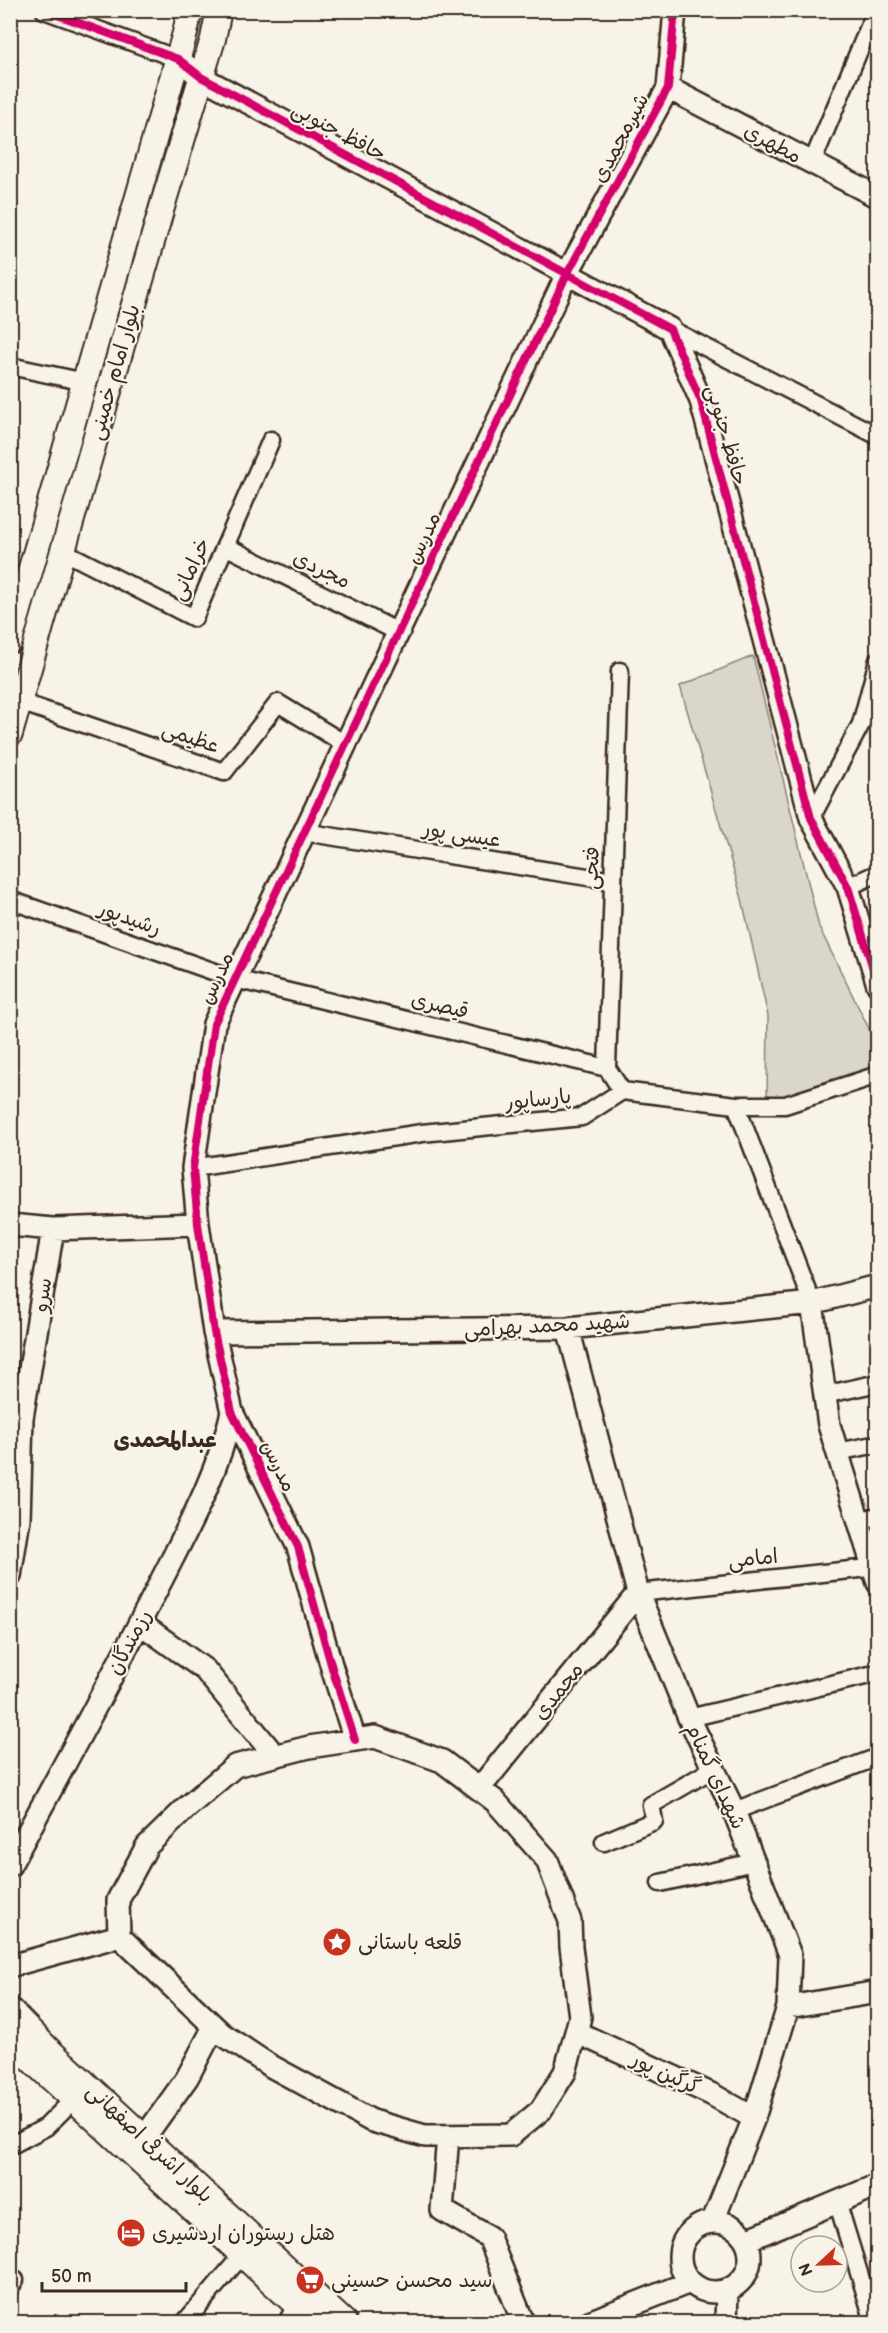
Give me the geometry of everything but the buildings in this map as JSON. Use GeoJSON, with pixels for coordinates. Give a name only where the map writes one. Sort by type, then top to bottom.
{"type":"FeatureCollection","features":[{"type":"Feature","properties":{"kind":"main road","name":"بلوار امام خمینی"},"geometry":{"type":"LineString","coordinates":[[10,641],[178,59],[190,10]]}},
{"type":"Feature","properties":{"kind":"main road","name":"بلوار امام خمینی"},"geometry":{"type":"LineString","coordinates":[[10,734],[219,10]]}},
{"type":"Feature","properties":{"kind":"main road","name":"بلوار اشرفی اصفهانی"},"geometry":{"type":"LineString","coordinates":[[10,2010],[47,2048],[344,2322]]}},
{"type":"Feature","properties":{"kind":"main road","name":"بلوار اشرفی اصفهانی"},"geometry":{"type":"LineString","coordinates":[[10,2044],[29,2058],[243,2254],[292,2314],[315,2322]]}},
{"type":"Feature","properties":{"kind":"street"},"geometry":{"type":"LineString","coordinates":[[44,10],[178,59]]}},
{"type":"Feature","properties":{"kind":"street","name":"شیرمحمدی"},"geometry":{"type":"LineString","coordinates":[[567,274],[668,88],[675,10]]}},
{"type":"Feature","properties":{"kind":"street"},"geometry":{"type":"LineString","coordinates":[[812,163],[876,10]]}},
{"type":"Feature","properties":{"kind":"street","name":"حافظ جنوبی"},"geometry":{"type":"LineString","coordinates":[[178,59],[201,77],[670,329],[701,401],[811,818],[848,887],[878,985]]}},
{"type":"Feature","properties":{"kind":"street","name":"مطهری"},"geometry":{"type":"LineString","coordinates":[[668,88],[878,197]]}},
{"type":"Feature","properties":{"kind":"street","name":"مدرس"},"geometry":{"type":"LineString","coordinates":[[355,1740],[298,1547],[232,1412],[213,1332],[198,1224],[193,1168],[214,1024],[567,274]]}},
{"type":"Feature","properties":{"kind":"street"},"geometry":{"type":"LineString","coordinates":[[670,329],[878,436]]}},
{"type":"Feature","properties":{"kind":"street"},"geometry":{"type":"LineString","coordinates":[[10,366],[84,382]]}},
{"type":"Feature","properties":{"kind":"street","name":"خرامانی"},"geometry":{"type":"LineString","coordinates":[[63,551],[194,618],[271,440]]}},
{"type":"Feature","properties":{"kind":"street","name":"مجردی"},"geometry":{"type":"LineString","coordinates":[[225,546],[398,632]]}},
{"type":"Feature","properties":{"kind":"street"},"geometry":{"type":"LineString","coordinates":[[811,818],[861,724],[878,660]]}},
{"type":"Feature","properties":{"kind":"street","name":"فتحی"},"geometry":{"type":"LineString","coordinates":[[607,1068],[620,671]]}},
{"type":"Feature","properties":{"kind":"street","name":"عظیمی"},"geometry":{"type":"LineString","coordinates":[[20,702],[224,772],[278,703],[345,744]]}},
{"type":"Feature","properties":{"kind":"street","name":"عیسی پور"},"geometry":{"type":"LineString","coordinates":[[304,832],[613,880]]}},
{"type":"Feature","properties":{"kind":"street"},"geometry":{"type":"LineString","coordinates":[[848,887],[878,873]]}},
{"type":"Feature","properties":{"kind":"street","name":"رشیدپور"},"geometry":{"type":"LineString","coordinates":[[10,900],[235,980]]}},
{"type":"Feature","properties":{"kind":"street","name":"قیصری"},"geometry":{"type":"LineString","coordinates":[[235,980],[607,1068]]}},
{"type":"Feature","properties":{"kind":"street"},"geometry":{"type":"LineString","coordinates":[[607,1068],[622,1091],[736,1105],[785,1104],[878,1075]]}},
{"type":"Feature","properties":{"kind":"street","name":"پارساپور"},"geometry":{"type":"LineString","coordinates":[[193,1168],[422,1133],[582,1117],[622,1091]]}},
{"type":"Feature","properties":{"kind":"street"},"geometry":{"type":"LineString","coordinates":[[736,1105],[812,1303],[829,1425],[837,1452],[867,1519],[876,1573]]}},
{"type":"Feature","properties":{"kind":"street"},"geometry":{"type":"LineString","coordinates":[[10,1225],[53,1229],[198,1224]]}},
{"type":"Feature","properties":{"kind":"street","name":"سرو"},"geometry":{"type":"LineString","coordinates":[[10,1576],[20,1519],[22,1418],[53,1229]]}},
{"type":"Feature","properties":{"kind":"street","name":"شهید محمد بهرامی"},"geometry":{"type":"LineString","coordinates":[[213,1332],[568,1328],[812,1303],[878,1286]]}},
{"type":"Feature","properties":{"kind":"street","name":"شهدای گمنام"},"geometry":{"type":"LineString","coordinates":[[568,1328],[638,1593],[689,1718],[734,1810],[790,1955],[788,2007],[754,2118],[713,2221]]}},
{"type":"Feature","properties":{"kind":"street"},"geometry":{"type":"LineString","coordinates":[[824,1395],[878,1383]]}},
{"type":"Feature","properties":{"kind":"street","name":"رزمندگان"},"geometry":{"type":"LineString","coordinates":[[10,1865],[140,1623],[200,1503],[225,1444],[232,1412]]}},
{"type":"Feature","properties":{"kind":"street"},"geometry":{"type":"LineString","coordinates":[[837,1452],[878,1444]]}},
{"type":"Feature","properties":{"kind":"street","name":"امامی"},"geometry":{"type":"LineString","coordinates":[[638,1593],[876,1573]]}},
{"type":"Feature","properties":{"kind":"street","name":"محمدی"},"geometry":{"type":"LineString","coordinates":[[478,1789],[638,1593]]}},
{"type":"Feature","properties":{"kind":"street"},"geometry":{"type":"LineString","coordinates":[[140,1623],[205,1670],[275,1756]]}},
{"type":"Feature","properties":{"kind":"street"},"geometry":{"type":"LineString","coordinates":[[689,1718],[878,1673]]}},
{"type":"Feature","properties":{"kind":"street"},"geometry":{"type":"LineString","coordinates":[[375,1737],[442,1761],[495,1801],[547,1860],[570,1921],[580,2017],[565,2072],[541,2110],[511,2135],[425,2136],[372,2121],[269,2065],[222,2034],[119,1936],[118,1900],[147,1846],[186,1808],[236,1766],[309,1747],[355,1740],[375,1737]]}},
{"type":"Feature","properties":{"kind":"street"},"geometry":{"type":"LineString","coordinates":[[734,1810],[878,1757]]}},
{"type":"Feature","properties":{"kind":"street"},"geometry":{"type":"LineString","coordinates":[[604,1842],[654,1821],[651,1805],[713,1769]]}},
{"type":"Feature","properties":{"kind":"street"},"geometry":{"type":"LineString","coordinates":[[660,1883],[754,1862]]}},
{"type":"Feature","properties":{"kind":"street"},"geometry":{"type":"LineString","coordinates":[[10,1966],[119,1936]]}},
{"type":"Feature","properties":{"kind":"street"},"geometry":{"type":"LineString","coordinates":[[788,2007],[878,1992]]}},
{"type":"Feature","properties":{"kind":"street"},"geometry":{"type":"LineString","coordinates":[[144,2138],[187,2078],[214,2027]]}},
{"type":"Feature","properties":{"kind":"street","name":"گرگین پور"},"geometry":{"type":"LineString","coordinates":[[576,2032],[711,2094],[754,2118]]}},
{"type":"Feature","properties":{"kind":"street"},"geometry":{"type":"LineString","coordinates":[[10,2146],[46,2127],[74,2099]]}},
{"type":"Feature","properties":{"kind":"street"},"geometry":{"type":"LineString","coordinates":[[447,2136],[442,2210],[489,2237],[523,2322]]}},
{"type":"Feature","properties":{"kind":"street"},"geometry":{"type":"LineString","coordinates":[[747,2240],[878,2185]]}},
{"type":"Feature","properties":{"kind":"street"},"geometry":{"type":"LineString","coordinates":[[837,2201],[874,2322]]}},
{"type":"Feature","properties":{"kind":"street"},"geometry":{"type":"LineString","coordinates":[[713,2221],[733,2226],[747,2240],[751,2260],[744,2279],[728,2290],[708,2292],[690,2282],[681,2264],[682,2244],[694,2228],[713,2221]]}},
{"type":"Feature","properties":{"kind":"street"},"geometry":{"type":"LineString","coordinates":[[185,2322],[243,2254]]}},
{"type":"Feature","properties":{"kind":"street"},"geometry":{"type":"LineString","coordinates":[[589,2322],[690,2282]]}},
{"type":"Feature","properties":{"kind":"street"},"geometry":{"type":"LineString","coordinates":[[726,2322],[728,2290]]}},
{"type":"Feature","properties":{"kind":"shaded area"},"geometry":{"type":"Polygon","coordinates":[[[753,656],[819,927],[877,1045],[877,1080],[767,1102],[768,1016],[742,899],[680,686],[753,656]]]}},
{"type":"Feature","properties":{"kind":"cycle path"},"geometry":{"type":"LineString","coordinates":[[44,10],[178,59],[201,77],[670,329],[701,401],[811,818],[848,887],[878,985]]}},
{"type":"Feature","properties":{"kind":"cycle path"},"geometry":{"type":"LineString","coordinates":[[355,1740],[298,1547],[232,1412],[214,1332],[198,1224],[193,1168],[214,1024],[567,274],[668,88],[675,10]]}},
{"type":"Feature","properties":{"kind":"place","name":"قلعه باستانی"},"geometry":{"type":"Point","coordinates":[337,1942]}},
{"type":"Feature","properties":{"kind":"place","name":"هتل رستوران اردشیری"},"geometry":{"type":"Point","coordinates":[131,2233]}},
{"type":"Feature","properties":{"kind":"place","name":"سید محسن حسینی"},"geometry":{"type":"Point","coordinates":[310,2280]}},
{"type":"Feature","properties":{"kind":"district","name":"عبدالمحمدی"},"geometry":{"type":"Point","coordinates":[165,1439]}}]}
